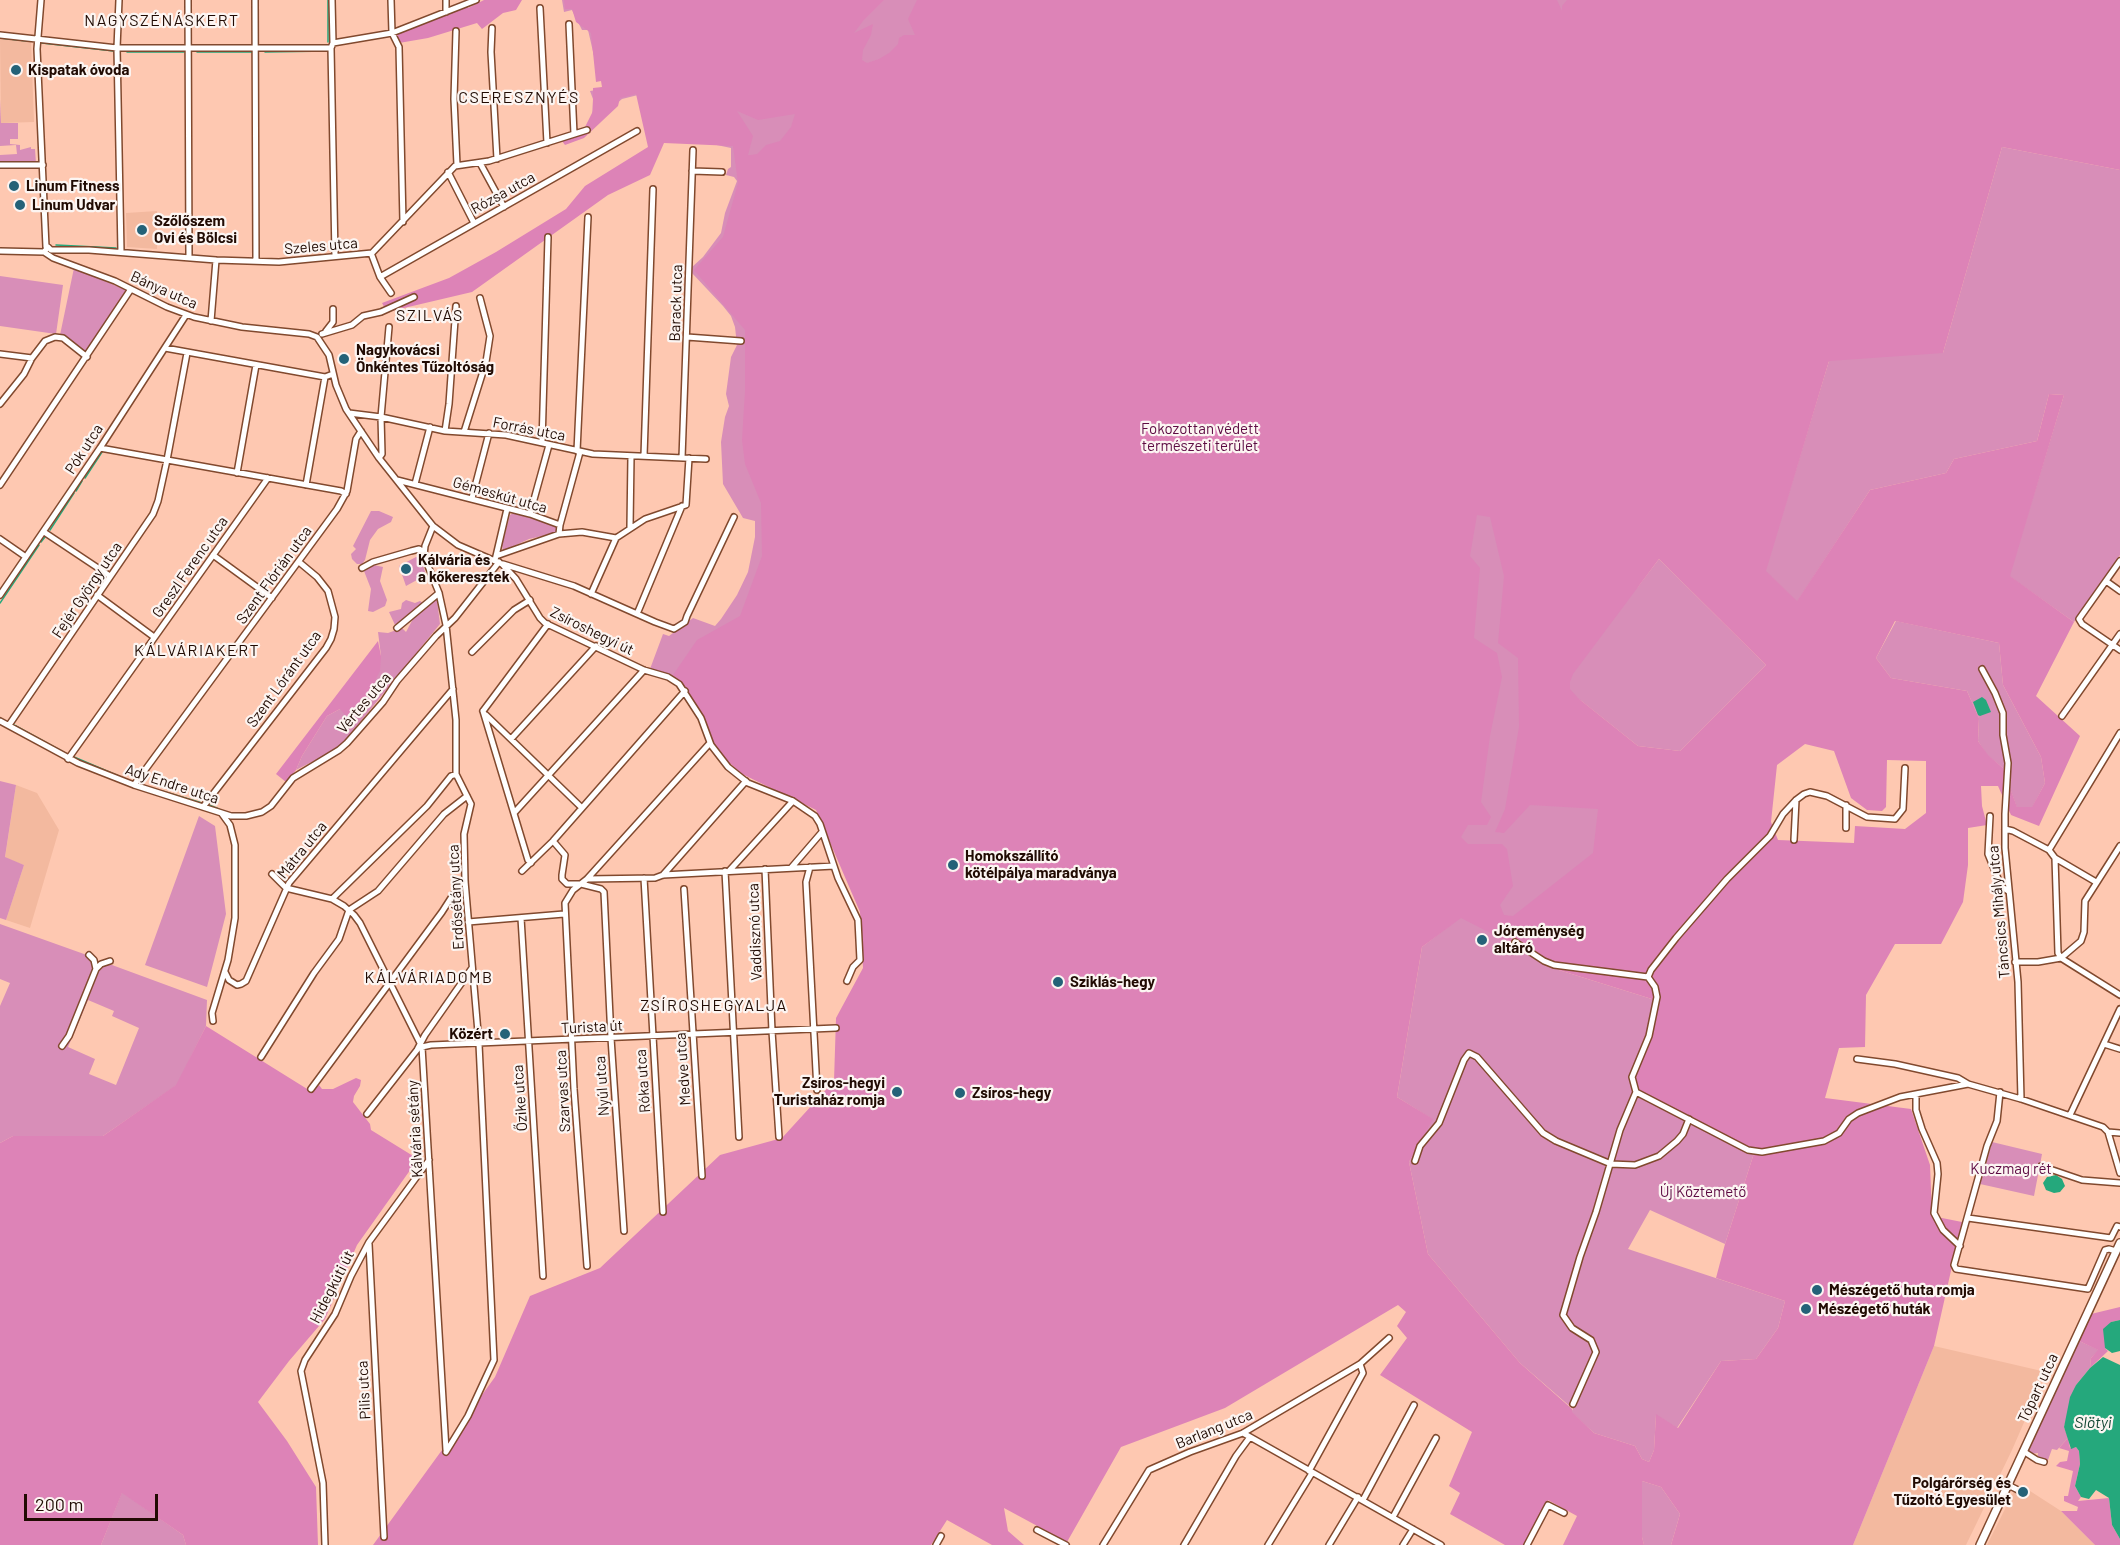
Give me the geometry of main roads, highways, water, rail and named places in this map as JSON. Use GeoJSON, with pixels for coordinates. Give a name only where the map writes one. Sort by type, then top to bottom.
{"type":"FeatureCollection","features":[{"type":"Feature","properties":{"kind":"main road","name":"Tópart utca"},"geometry":{"type":"LineString","coordinates":[[1980,1545],[2120,1243]]}},
{"type":"Feature","properties":{"kind":"water"},"geometry":{"type":"Polygon","coordinates":[[[1982,697],[1986,700],[1991,712],[1980,716],[1973,702],[1982,697]]]}},
{"type":"Feature","properties":{"kind":"water"},"geometry":{"type":"Polygon","coordinates":[[[2056,1175],[2062,1179],[2065,1186],[2060,1192],[2054,1193],[2046,1190],[2043,1183],[2047,1177],[2056,1175]]]}},
{"type":"Feature","properties":{"kind":"water"},"geometry":{"type":"Polygon","coordinates":[[[2120,1320],[2120,1351],[2112,1353],[2105,1348],[2103,1329],[2111,1322],[2120,1320]]]}},
{"type":"Feature","properties":{"kind":"water","name":"Slötyi"},"geometry":{"type":"Polygon","coordinates":[[[2103,1357],[2120,1365],[2120,1539],[2112,1525],[2109,1498],[2096,1490],[2089,1499],[2081,1497],[2075,1486],[2080,1464],[2079,1451],[2076,1447],[2071,1449],[2064,1427],[2070,1397],[2076,1385],[2103,1357]]]}},
{"type":"Feature","properties":{"kind":"waterway"},"geometry":{"type":"LineString","coordinates":[[328,0],[328,42]]}},
{"type":"Feature","properties":{"kind":"waterway"},"geometry":{"type":"LineString","coordinates":[[0,38],[27,41]]}},
{"type":"Feature","properties":{"kind":"waterway"},"geometry":{"type":"LineString","coordinates":[[42,43],[114,51]]}},
{"type":"Feature","properties":{"kind":"waterway"},"geometry":{"type":"LineString","coordinates":[[265,52],[328,51]]}},
{"type":"Feature","properties":{"kind":"waterway"},"geometry":{"type":"LineString","coordinates":[[127,52],[184,52]]}},
{"type":"Feature","properties":{"kind":"waterway"},"geometry":{"type":"LineString","coordinates":[[197,52],[252,52]]}},
{"type":"Feature","properties":{"kind":"waterway"},"geometry":{"type":"LineString","coordinates":[[56,245],[116,248]]}},
{"type":"Feature","properties":{"kind":"waterway"},"geometry":{"type":"LineString","coordinates":[[85,478],[102,452]]}},
{"type":"Feature","properties":{"kind":"waterway"},"geometry":{"type":"LineString","coordinates":[[76,491],[82,481]]}},
{"type":"Feature","properties":{"kind":"waterway"},"geometry":{"type":"LineString","coordinates":[[50,530],[74,493]]}},
{"type":"Feature","properties":{"kind":"waterway"},"geometry":{"type":"LineString","coordinates":[[41,542],[45,537]]}},
{"type":"Feature","properties":{"kind":"waterway"},"geometry":{"type":"LineString","coordinates":[[0,603],[39,545]]}},
{"type":"Feature","properties":{"kind":"waterway"},"geometry":{"type":"LineString","coordinates":[[0,718],[7,722]]}},
{"type":"Feature","properties":{"kind":"waterway"},"geometry":{"type":"LineString","coordinates":[[14,725],[67,754]]}},
{"type":"Feature","properties":{"kind":"waterway"},"geometry":{"type":"LineString","coordinates":[[74,757],[128,780]]}},
{"type":"Feature","properties":{"kind":"waterway"},"geometry":{"type":"LineString","coordinates":[[162,791],[202,803]]}},
{"type":"Feature","properties":{"kind":"waterway"},"geometry":{"type":"LineString","coordinates":[[209,805],[219,809]]}},
{"type":"Feature","properties":{"kind":"place","name":"Kispatak óvoda"},"geometry":{"type":"Point","coordinates":[16,70]}},
{"type":"Feature","properties":{"kind":"place","name":"Linum Fitness"},"geometry":{"type":"Point","coordinates":[14,186]}},
{"type":"Feature","properties":{"kind":"place","name":"Linum Udvar"},"geometry":{"type":"Point","coordinates":[20,205]}},
{"type":"Feature","properties":{"kind":"place","name":"Szőlőszem Ovi és Bölcsi"},"geometry":{"type":"Point","coordinates":[142,230]}},
{"type":"Feature","properties":{"kind":"place","name":"Nagykovácsi Önkéntes Tűzoltóság"},"geometry":{"type":"Point","coordinates":[344,359]}},
{"type":"Feature","properties":{"kind":"place","name":"Kálvária és a kőkeresztek"},"geometry":{"type":"Point","coordinates":[406,569]}},
{"type":"Feature","properties":{"kind":"place","name":"Homokszállító kötélpálya maradványa"},"geometry":{"type":"Point","coordinates":[953,865]}},
{"type":"Feature","properties":{"kind":"place","name":"Jóreménység altáró"},"geometry":{"type":"Point","coordinates":[1482,940]}},
{"type":"Feature","properties":{"kind":"place","name":"Sziklás-hegy"},"geometry":{"type":"Point","coordinates":[1058,982]}},
{"type":"Feature","properties":{"kind":"place","name":"Közért"},"geometry":{"type":"Point","coordinates":[505,1034]}},
{"type":"Feature","properties":{"kind":"place","name":"Zsíros-hegyi Turistaház romja"},"geometry":{"type":"Point","coordinates":[897,1092]}},
{"type":"Feature","properties":{"kind":"place","name":"Zsíros-hegy"},"geometry":{"type":"Point","coordinates":[960,1093]}},
{"type":"Feature","properties":{"kind":"place","name":"Mészégető huta romja"},"geometry":{"type":"Point","coordinates":[1817,1290]}},
{"type":"Feature","properties":{"kind":"place","name":"Mészégető huták"},"geometry":{"type":"Point","coordinates":[1806,1309]}},
{"type":"Feature","properties":{"kind":"place","name":"Polgárőrség és Tűzoltó Egyesület"},"geometry":{"type":"Point","coordinates":[2023,1492]}},
{"type":"Feature","properties":{"kind":"district","name":"NAGYSZÉNÁSKERT"},"geometry":{"type":"Point","coordinates":[162,21]}},
{"type":"Feature","properties":{"kind":"district","name":"CSERESZNYÉS"},"geometry":{"type":"Point","coordinates":[519,98]}},
{"type":"Feature","properties":{"kind":"district","name":"SZILVÁS"},"geometry":{"type":"Point","coordinates":[430,316]}},
{"type":"Feature","properties":{"kind":"district","name":"KÁLVÁRIAKERT"},"geometry":{"type":"Point","coordinates":[197,651]}},
{"type":"Feature","properties":{"kind":"district","name":"KÁLVÁRIADOMB"},"geometry":{"type":"Point","coordinates":[429,978]}},
{"type":"Feature","properties":{"kind":"district","name":"ZSÍROSHEGYALJA"},"geometry":{"type":"Point","coordinates":[714,1006]}},
{"type":"Feature","properties":{"kind":"park label","name":"Fokozottan védett természeti terület"},"geometry":{"type":"Point","coordinates":[1200,438]}},
{"type":"Feature","properties":{"kind":"park label","name":"Kuczmag rét"},"geometry":{"type":"Point","coordinates":[2011,1169]}},
{"type":"Feature","properties":{"kind":"park label","name":"Új Köztemető"},"geometry":{"type":"Point","coordinates":[1703,1192]}}]}
